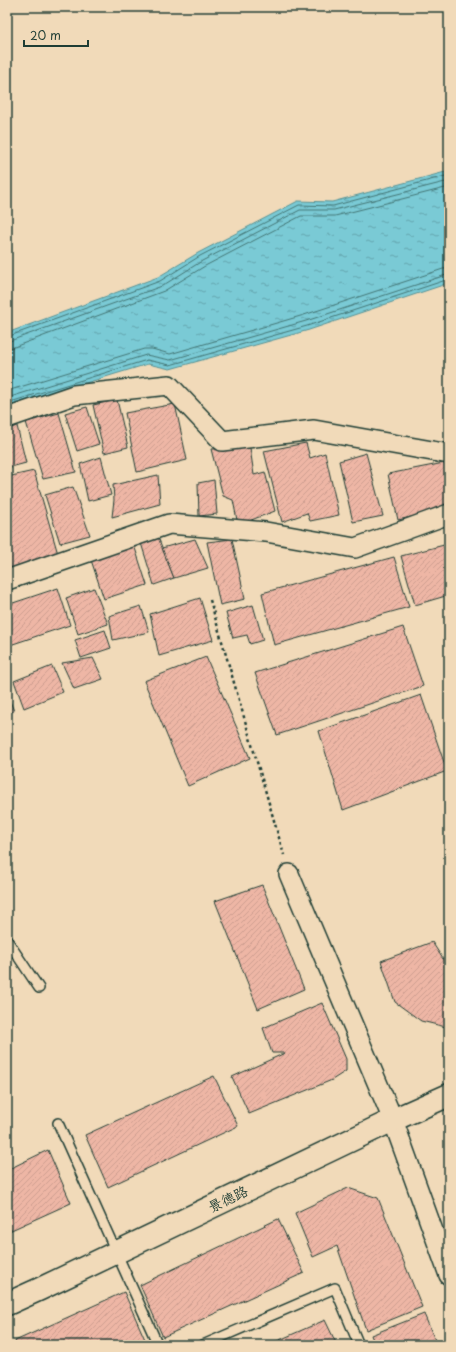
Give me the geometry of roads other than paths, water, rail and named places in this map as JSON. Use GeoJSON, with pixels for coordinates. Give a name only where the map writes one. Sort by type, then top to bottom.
{"type":"FeatureCollection","features":[{"type":"Feature","properties":{"kind":"main road","name":"景德路"},"geometry":{"type":"LineString","coordinates":[[7,1304],[117,1253],[393,1120],[449,1095]]}},
{"type":"Feature","properties":{"kind":"street"},"geometry":{"type":"LineString","coordinates":[[7,418],[74,396],[169,384],[222,441],[314,430],[449,454]]}},
{"type":"Feature","properties":{"kind":"street"},"geometry":{"type":"LineString","coordinates":[[7,580],[169,524],[266,532],[355,548],[449,514]]}},
{"type":"Feature","properties":{"kind":"street"},"geometry":{"type":"LineString","coordinates":[[289,874],[393,1120],[449,1275]]}},
{"type":"Feature","properties":{"kind":"lane"},"geometry":{"type":"LineString","coordinates":[[7,940],[39,988]]}},
{"type":"Feature","properties":{"kind":"lane"},"geometry":{"type":"LineString","coordinates":[[58,1124],[158,1345]]}},
{"type":"Feature","properties":{"kind":"lane"},"geometry":{"type":"LineString","coordinates":[[203,1345],[334,1288],[359,1345]]}},
{"type":"Feature","properties":{"kind":"water"},"geometry":{"type":"Polygon","coordinates":[[[449,171],[449,283],[309,330],[170,369],[148,364],[7,407],[7,333],[158,277],[198,253],[298,201],[332,202],[449,171]]]}}]}
